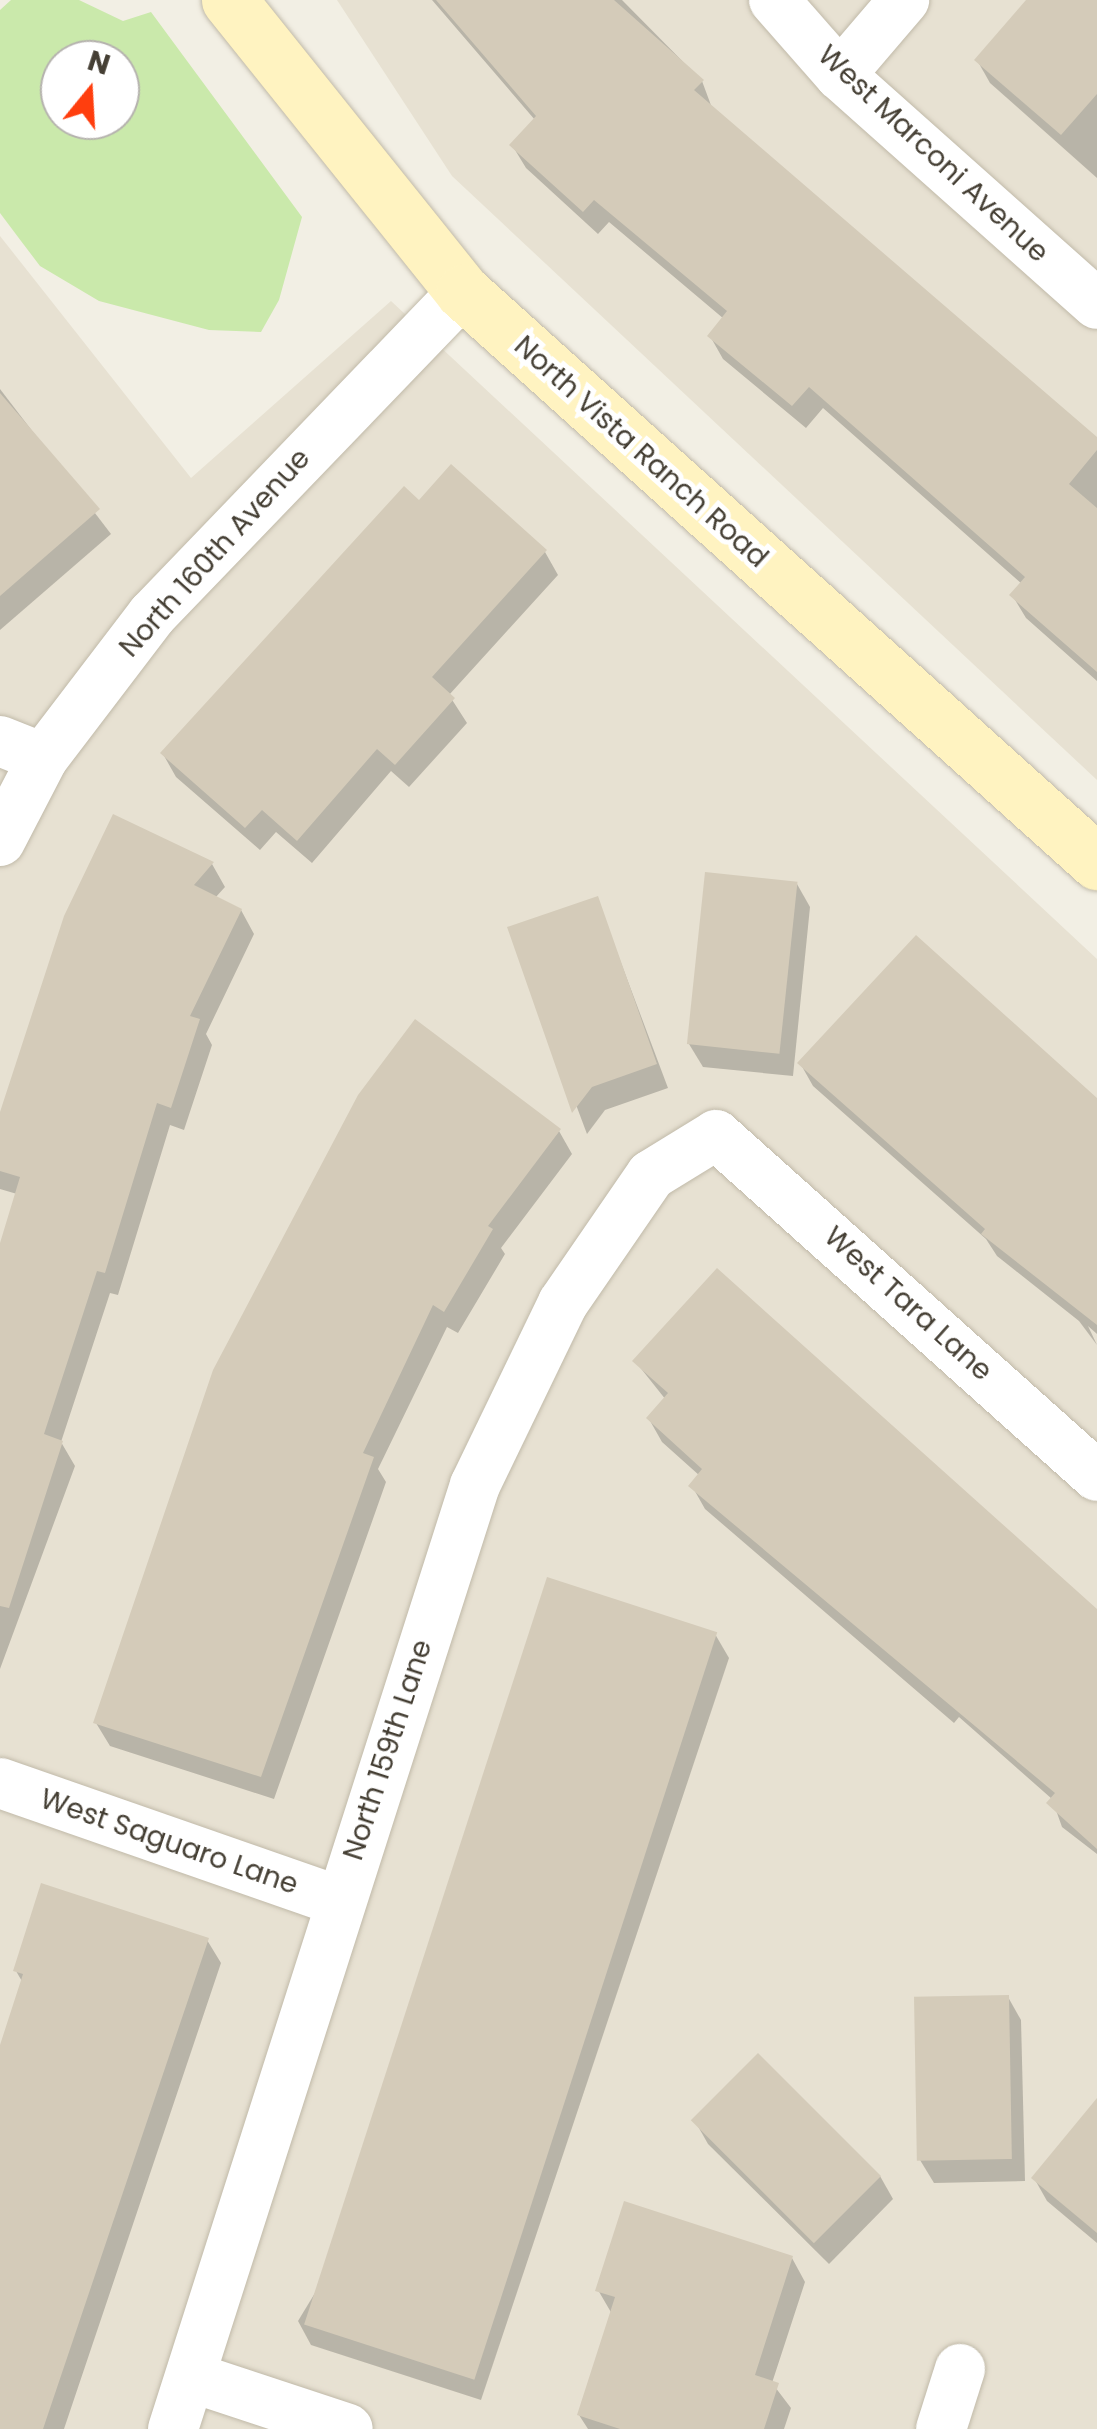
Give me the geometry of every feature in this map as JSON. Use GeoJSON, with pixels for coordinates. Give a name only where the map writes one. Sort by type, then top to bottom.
{"type":"FeatureCollection","features":[{"type":"Feature","properties":{"kind":"street","name":"North Vista Ranch Road"},"geometry":{"type":"LineString","coordinates":[[229,0],[463,292],[1097,862]]}},
{"type":"Feature","properties":{"kind":"street","name":"West Marconi Avenue"},"geometry":{"type":"LineString","coordinates":[[774,0],[840,75],[1097,304]]}},
{"type":"Feature","properties":{"kind":"street"},"geometry":{"type":"LineString","coordinates":[[840,75],[904,0]]}},
{"type":"Feature","properties":{"kind":"street","name":"North 160th Avenue"},"geometry":{"type":"LineString","coordinates":[[0,840],[21,750],[463,292]]}},
{"type":"Feature","properties":{"kind":"street","name":"West Tara Lane"},"geometry":{"type":"LineString","coordinates":[[716,1135],[1097,1476]]}},
{"type":"Feature","properties":{"kind":"street","name":"North 159th Lane"},"geometry":{"type":"LineString","coordinates":[[173,2429],[338,1901],[474,1485],[562,1303],[651,1174],[716,1135]]}},
{"type":"Feature","properties":{"kind":"street","name":"West Saguaro Lane"},"geometry":{"type":"LineString","coordinates":[[0,1783],[338,1901]]}},
{"type":"Feature","properties":{"kind":"street"},"geometry":{"type":"LineString","coordinates":[[941,2429],[960,2369]]}},
{"type":"Feature","properties":{"kind":"street"},"geometry":{"type":"LineString","coordinates":[[191,2377],[348,2429]]}},
{"type":"Feature","properties":{"kind":"shaded area"},"geometry":{"type":"Polygon","coordinates":[[[337,0],[1097,0],[1097,780],[452,176],[337,0]]]}},
{"type":"Feature","properties":{"kind":"shaded area"},"geometry":{"type":"Polygon","coordinates":[[[0,236],[191,478],[391,301],[1097,959],[1097,2429],[0,2429],[0,236]]]}},
{"type":"Feature","properties":{"kind":"green space"},"geometry":{"type":"Polygon","coordinates":[[[11,0],[79,0],[123,21],[151,12],[302,217],[279,300],[261,332],[209,330],[99,301],[40,266],[0,213],[0,10],[11,0]]]}},
{"type":"Feature","properties":{"kind":"building"},"geometry":{"type":"Polygon","coordinates":[[[436,0],[614,0],[704,80],[694,90],[1097,437],[1097,450],[1069,484],[1097,508],[1097,672],[1009,595],[1025,577],[809,387],[792,406],[707,336],[727,311],[594,200],[583,212],[509,145],[536,116],[436,0]]]}},
{"type":"Feature","properties":{"kind":"building"},"geometry":{"type":"Polygon","coordinates":[[[1026,0],[1097,0],[1097,94],[1061,135],[974,60],[1026,0]]]}},
{"type":"Feature","properties":{"kind":"building"},"geometry":{"type":"Polygon","coordinates":[[[0,393],[100,509],[0,596],[0,393]]]}},
{"type":"Feature","properties":{"kind":"building"},"geometry":{"type":"Polygon","coordinates":[[[451,464],[547,550],[432,677],[455,698],[395,765],[377,749],[297,841],[262,810],[245,828],[160,753],[404,486],[419,500],[451,464]]]}},
{"type":"Feature","properties":{"kind":"building"},"geometry":{"type":"Polygon","coordinates":[[[113,814],[214,862],[194,885],[242,909],[190,1016],[200,1019],[171,1108],[157,1103],[105,1273],[97,1271],[44,1434],[63,1441],[9,1608],[0,1606],[0,1243],[20,1177],[0,1171],[0,1112],[64,916],[113,814]]]}},
{"type":"Feature","properties":{"kind":"building"},"geometry":{"type":"Polygon","coordinates":[[[705,872],[797,882],[779,1054],[687,1044],[705,872]]]}},
{"type":"Feature","properties":{"kind":"building"},"geometry":{"type":"Polygon","coordinates":[[[598,896],[657,1064],[592,1087],[572,1113],[507,927],[598,896]]]}},
{"type":"Feature","properties":{"kind":"building"},"geometry":{"type":"Polygon","coordinates":[[[916,935],[1097,1098],[1097,1325],[981,1234],[985,1229],[797,1063],[916,935]]]}},
{"type":"Feature","properties":{"kind":"building"},"geometry":{"type":"Polygon","coordinates":[[[415,1019],[561,1129],[488,1226],[493,1229],[444,1312],[433,1305],[363,1453],[374,1457],[261,1777],[93,1723],[213,1370],[358,1095],[415,1019]]]}},
{"type":"Feature","properties":{"kind":"building"},"geometry":{"type":"Polygon","coordinates":[[[717,1268],[1097,1609],[1097,1849],[1046,1803],[1055,1793],[688,1486],[702,1469],[646,1418],[668,1393],[632,1361],[717,1268]]]}},
{"type":"Feature","properties":{"kind":"building"},"geometry":{"type":"Polygon","coordinates":[[[547,1577],[717,1632],[474,2380],[304,2325],[547,1577]]]}},
{"type":"Feature","properties":{"kind":"building"},"geometry":{"type":"Polygon","coordinates":[[[41,1883],[209,1938],[43,2429],[0,2429],[0,2045],[23,1974],[13,1971],[41,1883]]]}},
{"type":"Feature","properties":{"kind":"building"},"geometry":{"type":"Polygon","coordinates":[[[1009,1995],[1012,2159],[917,2161],[914,1997],[1009,1995]]]}},
{"type":"Feature","properties":{"kind":"building"},"geometry":{"type":"Polygon","coordinates":[[[758,2053],[881,2176],[814,2243],[691,2120],[758,2053]]]}},
{"type":"Feature","properties":{"kind":"building"},"geometry":{"type":"Polygon","coordinates":[[[1097,2098],[1097,2233],[1031,2178],[1097,2098]]]}},
{"type":"Feature","properties":{"kind":"building"},"geometry":{"type":"Polygon","coordinates":[[[624,2201],[793,2256],[755,2375],[779,2383],[764,2429],[620,2429],[577,2415],[615,2297],[595,2291],[624,2201]]]}}]}
